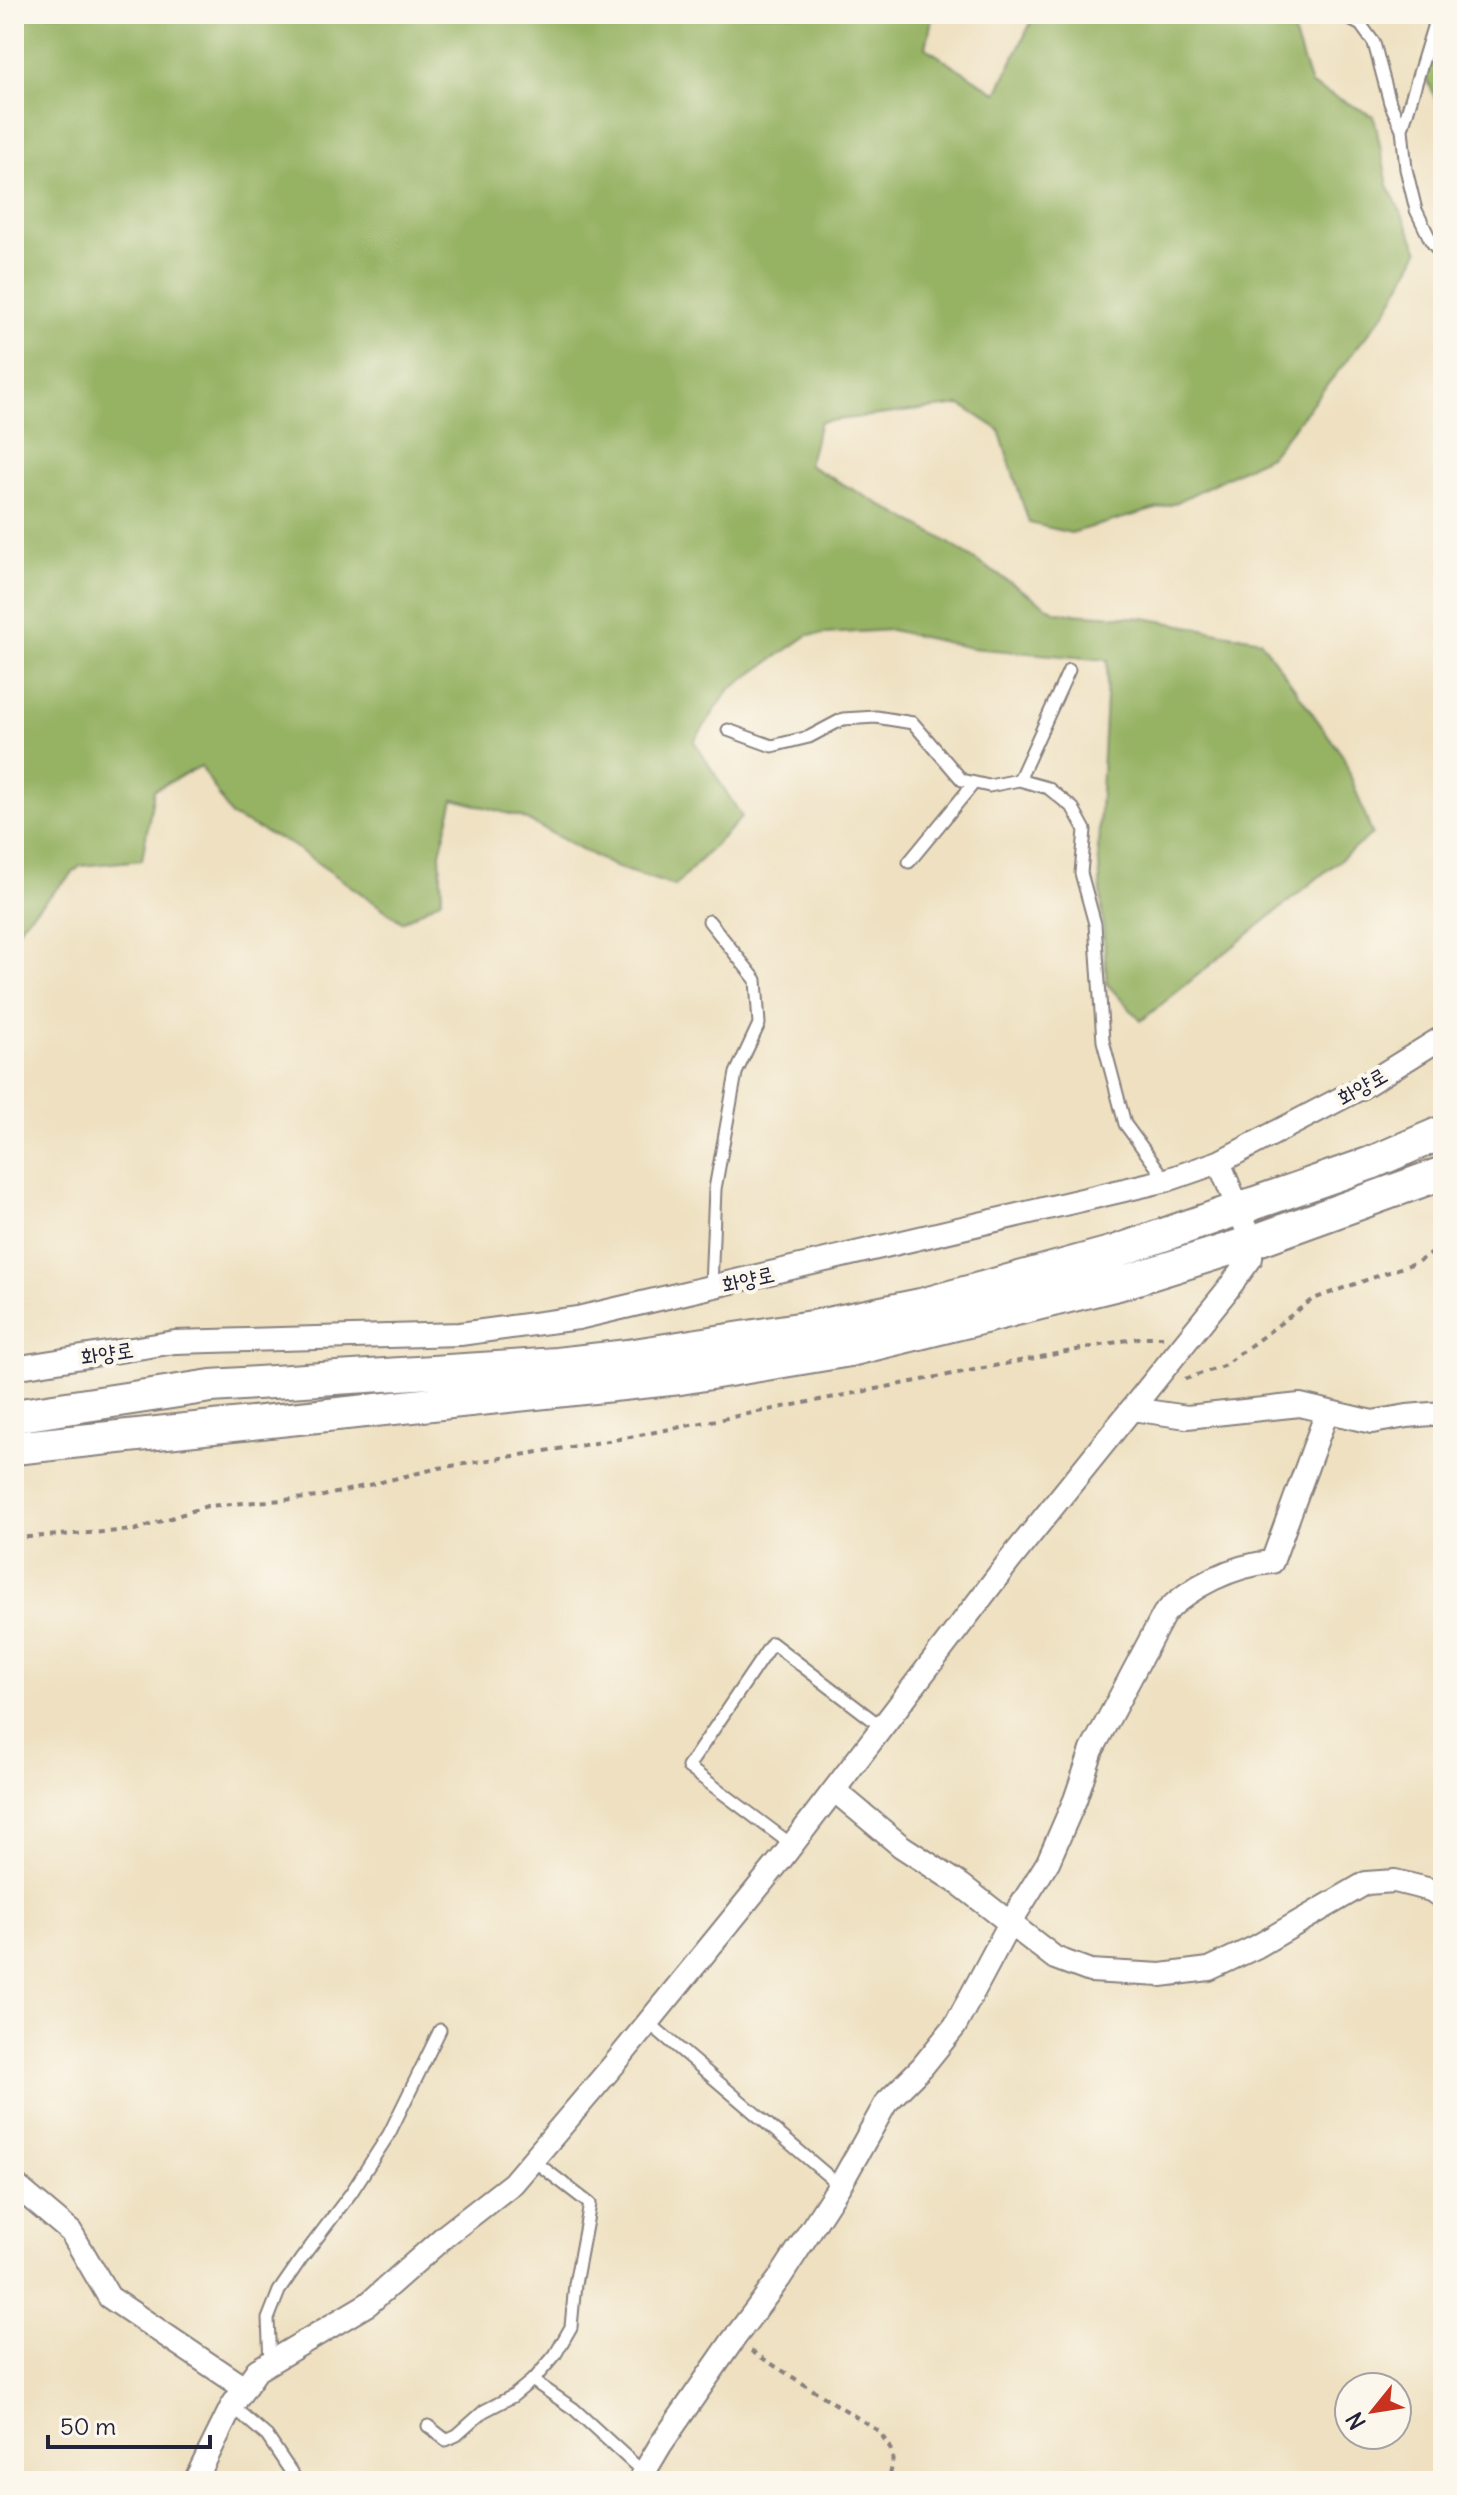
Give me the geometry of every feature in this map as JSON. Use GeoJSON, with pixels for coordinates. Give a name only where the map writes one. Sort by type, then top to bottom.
{"type":"FeatureCollection","features":[{"type":"Feature","properties":{"kind":"main road"},"geometry":{"type":"LineString","coordinates":[[14,1416],[211,1386],[571,1363],[818,1326],[1004,1284],[1129,1247],[1371,1163],[1443,1132]]}},
{"type":"Feature","properties":{"kind":"main road"},"geometry":{"type":"LineString","coordinates":[[14,1448],[680,1378],[850,1350],[1118,1284],[1252,1242],[1443,1173]]}},
{"type":"Feature","properties":{"kind":"main road"},"geometry":{"type":"LineString","coordinates":[[14,1466],[128,1449],[156,1434]]}},
{"type":"Feature","properties":{"kind":"street","name":"화양로"},"geometry":{"type":"LineString","coordinates":[[14,1368],[175,1342],[476,1333],[578,1318],[711,1288],[1167,1180],[1219,1162],[1359,1089],[1443,1037]]}},
{"type":"Feature","properties":{"kind":"street"},"geometry":{"type":"LineString","coordinates":[[195,2481],[238,2397],[257,2370],[368,2304],[445,2236],[513,2183],[792,1845],[1010,1560],[1189,1338],[1251,1258],[1252,1242],[1219,1162]]}},
{"type":"Feature","properties":{"kind":"street"},"geometry":{"type":"LineString","coordinates":[[1132,1409],[1187,1417],[1300,1405],[1372,1422],[1443,1413]]}},
{"type":"Feature","properties":{"kind":"street"},"geometry":{"type":"LineString","coordinates":[[641,2477],[840,2186],[886,2103],[922,2067],[955,2026],[1010,1923],[1048,1862],[1075,1800],[1092,1750],[1164,1614],[1179,1598],[1228,1573],[1252,1564],[1272,1562],[1327,1412]]}},
{"type":"Feature","properties":{"kind":"street"},"geometry":{"type":"LineString","coordinates":[[834,1790],[901,1846],[961,1885],[1055,1958],[1090,1971],[1161,1975],[1209,1969],[1256,1947],[1366,1883],[1395,1881],[1439,1891]]}},
{"type":"Feature","properties":{"kind":"street"},"geometry":{"type":"LineString","coordinates":[[14,2184],[71,2232],[109,2297],[238,2397]]}},
{"type":"Feature","properties":{"kind":"lane"},"geometry":{"type":"LineString","coordinates":[[1340,14],[1361,25],[1374,43],[1390,103],[1402,129],[1406,169],[1416,210],[1431,241],[1443,257]]}},
{"type":"Feature","properties":{"kind":"lane"},"geometry":{"type":"LineString","coordinates":[[1402,129],[1437,14]]}},
{"type":"Feature","properties":{"kind":"lane"},"geometry":{"type":"LineString","coordinates":[[1019,780],[1069,670]]}},
{"type":"Feature","properties":{"kind":"lane"},"geometry":{"type":"LineString","coordinates":[[728,730],[772,746],[809,737],[843,719],[876,717],[913,723],[962,780],[989,786],[1019,780],[1048,788],[1073,808],[1085,830],[1081,873],[1095,924],[1103,1041],[1125,1124],[1167,1180]]}},
{"type":"Feature","properties":{"kind":"lane"},"geometry":{"type":"LineString","coordinates":[[909,862],[974,783]]}},
{"type":"Feature","properties":{"kind":"lane"},"geometry":{"type":"LineString","coordinates":[[709,921],[756,980],[759,1024],[736,1073],[715,1189],[711,1288]]}},
{"type":"Feature","properties":{"kind":"lane"},"geometry":{"type":"LineString","coordinates":[[792,1845],[688,1767],[772,1643],[882,1727]]}},
{"type":"Feature","properties":{"kind":"lane"},"geometry":{"type":"LineString","coordinates":[[648,2022],[840,2186]]}},
{"type":"Feature","properties":{"kind":"lane"},"geometry":{"type":"LineString","coordinates":[[270,2362],[268,2319],[279,2291],[351,2193],[389,2134],[440,2030]]}},
{"type":"Feature","properties":{"kind":"lane"},"geometry":{"type":"LineString","coordinates":[[428,2426],[446,2440],[457,2435],[484,2411],[513,2396],[532,2380],[555,2355],[571,2327],[575,2284],[590,2204],[533,2160]]}},
{"type":"Feature","properties":{"kind":"lane"},"geometry":{"type":"LineString","coordinates":[[532,2380],[574,2409],[641,2477]]}},
{"type":"Feature","properties":{"kind":"lane"},"geometry":{"type":"LineString","coordinates":[[238,2397],[297,2481]]}},
{"type":"Feature","properties":{"kind":"path"},"geometry":{"type":"LineString","coordinates":[[1160,1374],[1186,1379],[1223,1366],[1313,1299],[1417,1262],[1443,1247]]}},
{"type":"Feature","properties":{"kind":"path"},"geometry":{"type":"LineString","coordinates":[[14,1538],[135,1530],[207,1506],[319,1497],[439,1468],[629,1438],[1143,1337],[1189,1338]]}},
{"type":"Feature","properties":{"kind":"path"},"geometry":{"type":"LineString","coordinates":[[733,2340],[877,2430],[887,2441],[894,2461],[888,2481]]}},
{"type":"Feature","properties":{"kind":"green space"},"geometry":{"type":"Polygon","coordinates":[[[14,14],[933,14],[926,48],[997,93],[1035,14],[1281,14],[1295,36],[1311,85],[1374,116],[1388,185],[1419,251],[1387,310],[1271,455],[1173,504],[1071,533],[1029,523],[999,430],[961,405],[820,422],[808,465],[938,536],[1056,612],[1145,618],[1260,640],[1343,756],[1372,834],[1141,1021],[1107,984],[1098,848],[1108,660],[971,648],[891,630],[808,635],[729,690],[694,741],[742,817],[675,886],[615,867],[521,817],[454,799],[440,853],[442,899],[402,922],[292,845],[231,816],[201,766],[154,790],[142,860],[80,866],[23,922],[14,938],[14,14]]]}},
{"type":"Feature","properties":{"kind":"green space"},"geometry":{"type":"Polygon","coordinates":[[[1443,31],[1443,117],[1426,76],[1443,31]]]}}]}
